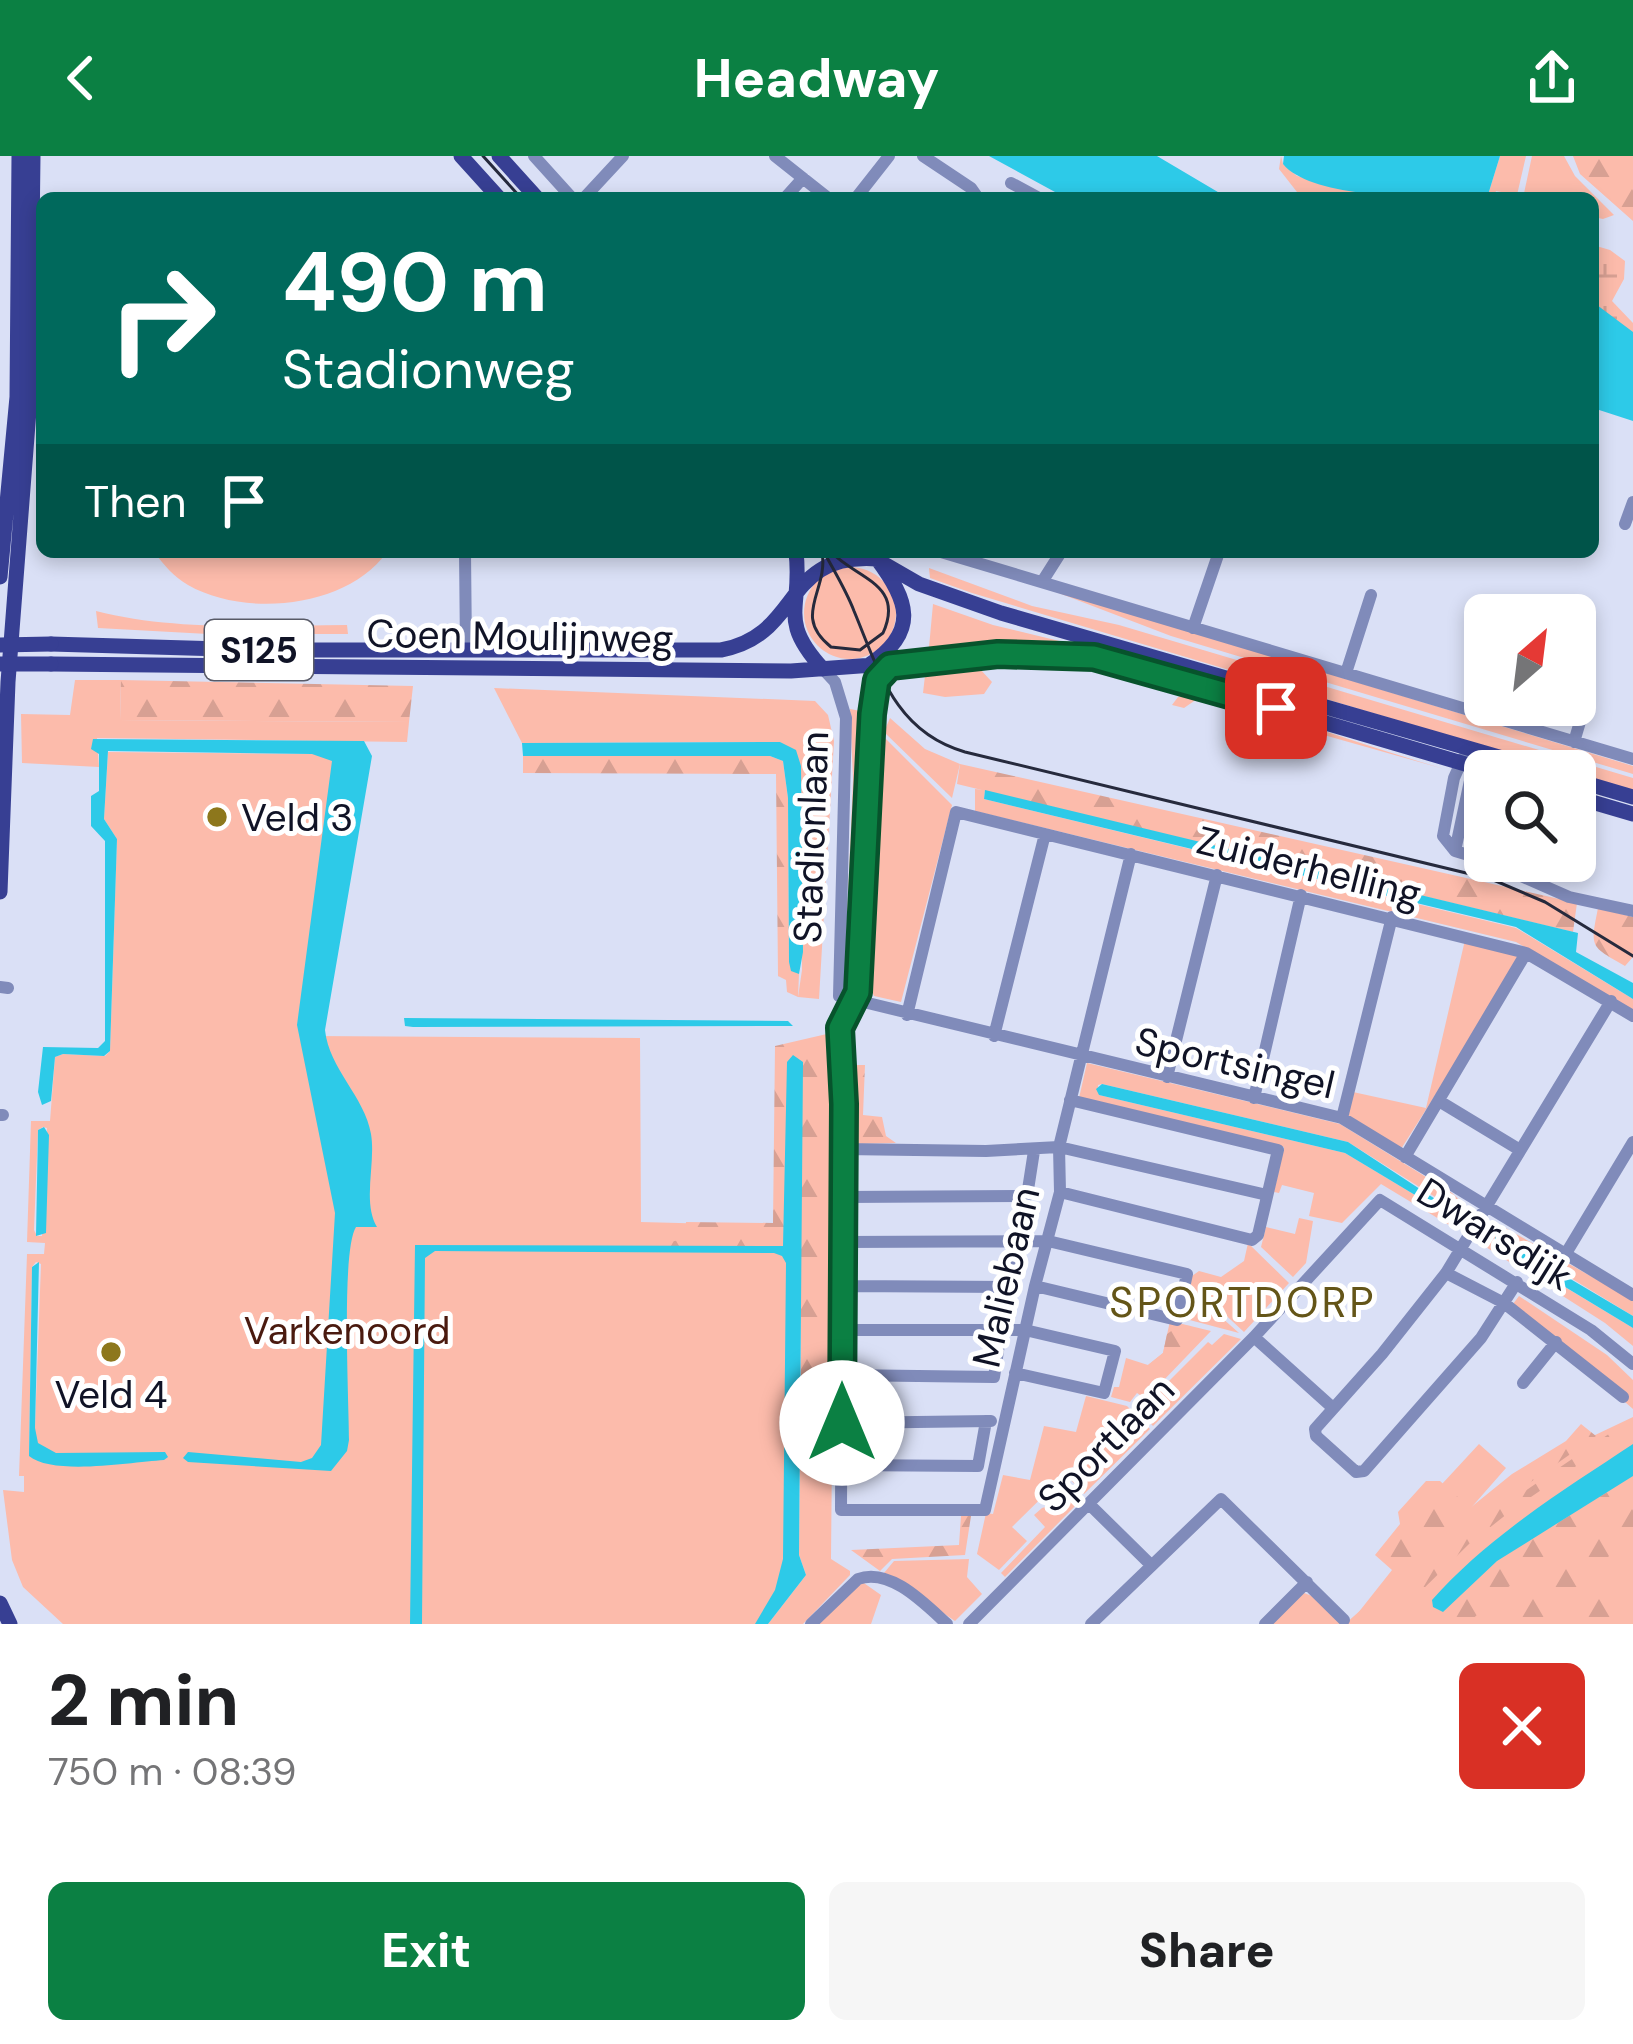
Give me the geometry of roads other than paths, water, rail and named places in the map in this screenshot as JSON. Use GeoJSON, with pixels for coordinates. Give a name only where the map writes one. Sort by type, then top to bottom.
{"type":"FeatureCollection","features":[{"type":"Feature","properties":{"kind":"main road"},"geometry":{"type":"LineString","coordinates":[[19,156],[23,397]]}},
{"type":"Feature","properties":{"kind":"main road"},"geometry":{"type":"LineString","coordinates":[[0,892],[7,771],[6,583],[23,397],[33,156]]}},
{"type":"Feature","properties":{"kind":"main road"},"geometry":{"type":"LineString","coordinates":[[461,156],[494,192]]}},
{"type":"Feature","properties":{"kind":"main road"},"geometry":{"type":"LineString","coordinates":[[499,156],[532,192]]}},
{"type":"Feature","properties":{"kind":"main road"},"geometry":{"type":"LineString","coordinates":[[796,558],[793,616],[798,636],[823,670],[1018,653],[1094,657],[1464,764]]}},
{"type":"Feature","properties":{"kind":"main road"},"geometry":{"type":"LineString","coordinates":[[795,598],[811,574],[851,558]]}},
{"type":"Feature","properties":{"kind":"main road"},"geometry":{"type":"LineString","coordinates":[[873,558],[899,589],[904,607],[902,623],[881,666]]}},
{"type":"Feature","properties":{"kind":"main road"},"geometry":{"type":"LineString","coordinates":[[876,558],[919,584],[1001,613],[1478,750]]}},
{"type":"Feature","properties":{"kind":"main road","name":"Coen Moulijnweg"},"geometry":{"type":"LineString","coordinates":[[0,645],[721,650],[757,637],[795,598]]}},
{"type":"Feature","properties":{"kind":"main road","name":"Coen Moulijnweg"},"geometry":{"type":"LineString","coordinates":[[0,664],[823,670]]}},
{"type":"Feature","properties":{"kind":"main road"},"geometry":{"type":"LineString","coordinates":[[1596,786],[1633,797]]}},
{"type":"Feature","properties":{"kind":"main road"},"geometry":{"type":"LineString","coordinates":[[1596,803],[1633,814]]}},
{"type":"Feature","properties":{"kind":"main road"},"geometry":{"type":"LineString","coordinates":[[0,1603],[10,1624]]}},
{"type":"Feature","properties":{"kind":"street"},"geometry":{"type":"LineString","coordinates":[[534,156],[567,192]]}},
{"type":"Feature","properties":{"kind":"street"},"geometry":{"type":"LineString","coordinates":[[590,192],[623,156]]}},
{"type":"Feature","properties":{"kind":"street"},"geometry":{"type":"LineString","coordinates":[[775,156],[820,192]]}},
{"type":"Feature","properties":{"kind":"street"},"geometry":{"type":"LineString","coordinates":[[861,192],[889,156]]}},
{"type":"Feature","properties":{"kind":"street"},"geometry":{"type":"LineString","coordinates":[[922,156],[973,192]]}},
{"type":"Feature","properties":{"kind":"street"},"geometry":{"type":"LineString","coordinates":[[790,192],[803,178]]}},
{"type":"Feature","properties":{"kind":"street"},"geometry":{"type":"LineString","coordinates":[[1011,183],[1028,192]]}},
{"type":"Feature","properties":{"kind":"street"},"geometry":{"type":"LineString","coordinates":[[1625,524],[1633,502]]}},
{"type":"Feature","properties":{"kind":"street"},"geometry":{"type":"LineString","coordinates":[[465,558],[466,650]]}},
{"type":"Feature","properties":{"kind":"street"},"geometry":{"type":"LineString","coordinates":[[961,558],[1633,759]]}},
{"type":"Feature","properties":{"kind":"street"},"geometry":{"type":"LineString","coordinates":[[1042,582],[1057,558]]}},
{"type":"Feature","properties":{"kind":"street"},"geometry":{"type":"LineString","coordinates":[[1193,628],[1217,558]]}},
{"type":"Feature","properties":{"kind":"street"},"geometry":{"type":"LineString","coordinates":[[1346,673],[1371,596]]}},
{"type":"Feature","properties":{"kind":"street","name":"Stadionlaan"},"geometry":{"type":"LineString","coordinates":[[841,1510],[844,1149],[840,1028],[849,1000],[858,992],[870,733],[881,666]]}},
{"type":"Feature","properties":{"kind":"street","name":"Stadionlaan"},"geometry":{"type":"LineString","coordinates":[[823,670],[835,682],[846,718],[836,989],[849,1000]]}},
{"type":"Feature","properties":{"kind":"street"},"geometry":{"type":"LineString","coordinates":[[1574,742],[1579,726]]}},
{"type":"Feature","properties":{"kind":"street"},"geometry":{"type":"LineString","coordinates":[[1464,789],[1443,836],[1455,851],[1464,854]]}},
{"type":"Feature","properties":{"kind":"street","name":"Zuiderhelling"},"geometry":{"type":"LineString","coordinates":[[907,1015],[956,812],[1526,952],[1633,1016]]}},
{"type":"Feature","properties":{"kind":"street"},"geometry":{"type":"LineString","coordinates":[[994,1036],[1045,834]]}},
{"type":"Feature","properties":{"kind":"street","name":"Maliebaan"},"geometry":{"type":"LineString","coordinates":[[841,1510],[985,1510],[1060,1192],[1059,1147],[1131,854]]}},
{"type":"Feature","properties":{"kind":"street"},"geometry":{"type":"LineString","coordinates":[[1167,1077],[1216,875]]}},
{"type":"Feature","properties":{"kind":"street"},"geometry":{"type":"LineString","coordinates":[[1534,882],[1569,897],[1633,911]]}},
{"type":"Feature","properties":{"kind":"street"},"geometry":{"type":"LineString","coordinates":[[1254,1098],[1301,896]]}},
{"type":"Feature","properties":{"kind":"street"},"geometry":{"type":"LineString","coordinates":[[1342,1118],[1392,917]]}},
{"type":"Feature","properties":{"kind":"street"},"geometry":{"type":"LineString","coordinates":[[1405,1157],[1526,952]]}},
{"type":"Feature","properties":{"kind":"street","name":"Sportsingel"},"geometry":{"type":"LineString","coordinates":[[849,1000],[1342,1118],[1633,1295]]}},
{"type":"Feature","properties":{"kind":"street"},"geometry":{"type":"LineString","coordinates":[[1516,1282],[1481,1338],[1364,1471],[1356,1472],[1316,1436],[1315,1429],[1446,1273],[1611,1001]]}},
{"type":"Feature","properties":{"kind":"street","name":"Sportsingel"},"geometry":{"type":"LineString","coordinates":[[1070,1100],[1278,1150],[1267,1195]]}},
{"type":"Feature","properties":{"kind":"street"},"geometry":{"type":"LineString","coordinates":[[1439,1101],[1520,1150]]}},
{"type":"Feature","properties":{"kind":"street"},"geometry":{"type":"LineString","coordinates":[[1565,1255],[1633,1142]]}},
{"type":"Feature","properties":{"kind":"street"},"geometry":{"type":"LineString","coordinates":[[844,1149],[1034,1151],[1059,1147],[1267,1195],[1258,1234],[1252,1240],[1060,1192]]}},
{"type":"Feature","properties":{"kind":"street"},"geometry":{"type":"LineString","coordinates":[[844,1197],[1027,1196],[1034,1151]]}},
{"type":"Feature","properties":{"kind":"street","name":"Dwarsdijk"},"geometry":{"type":"LineString","coordinates":[[1382,1199],[1591,1330],[1633,1364]]}},
{"type":"Feature","properties":{"kind":"street","name":"Sportlaan"},"geometry":{"type":"LineString","coordinates":[[969,1624],[1254,1337],[1382,1199]]}},
{"type":"Feature","properties":{"kind":"street"},"geometry":{"type":"LineString","coordinates":[[843,1286],[1011,1287],[1021,1241]]}},
{"type":"Feature","properties":{"kind":"street"},"geometry":{"type":"LineString","coordinates":[[844,1242],[1048,1241],[1187,1274],[1177,1320],[1035,1286]]}},
{"type":"Feature","properties":{"kind":"street"},"geometry":{"type":"LineString","coordinates":[[1446,1273],[1504,1303],[1623,1396]]}},
{"type":"Feature","properties":{"kind":"street"},"geometry":{"type":"LineString","coordinates":[[843,1330],[1025,1330],[1114,1351],[1105,1393],[1015,1372]]}},
{"type":"Feature","properties":{"kind":"street"},"geometry":{"type":"LineString","coordinates":[[842,1375],[994,1377],[1001,1331]]}},
{"type":"Feature","properties":{"kind":"street"},"geometry":{"type":"LineString","coordinates":[[1254,1337],[1333,1408]]}},
{"type":"Feature","properties":{"kind":"street"},"geometry":{"type":"LineString","coordinates":[[1523,1383],[1556,1342]]}},
{"type":"Feature","properties":{"kind":"street"},"geometry":{"type":"LineString","coordinates":[[842,1465],[978,1466],[986,1421]]}},
{"type":"Feature","properties":{"kind":"street"},"geometry":{"type":"LineString","coordinates":[[842,1423],[1004,1422]]}},
{"type":"Feature","properties":{"kind":"street"},"geometry":{"type":"LineString","coordinates":[[1091,1624],[1222,1499],[1344,1620]]}},
{"type":"Feature","properties":{"kind":"street"},"geometry":{"type":"LineString","coordinates":[[1089,1504],[1151,1565]]}},
{"type":"Feature","properties":{"kind":"street"},"geometry":{"type":"LineString","coordinates":[[811,1624],[868,1575],[897,1584],[946,1624]]}},
{"type":"Feature","properties":{"kind":"street"},"geometry":{"type":"LineString","coordinates":[[1265,1624],[1306,1582]]}},
{"type":"Feature","properties":{"kind":"water"},"geometry":{"type":"Polygon","coordinates":[[[989,156],[1157,156],[1218,192],[1055,192],[989,156]]]}},
{"type":"Feature","properties":{"kind":"water"},"geometry":{"type":"Polygon","coordinates":[[[1284,156],[1500,156],[1489,192],[1349,191],[1298,176],[1283,164],[1284,156]]]}},
{"type":"Feature","properties":{"kind":"water"},"geometry":{"type":"Polygon","coordinates":[[[1599,306],[1633,332],[1633,421],[1599,410],[1599,306]]]}},
{"type":"Feature","properties":{"kind":"water"},"geometry":{"type":"Polygon","coordinates":[[[93,739],[364,741],[372,756],[325,1030],[333,1058],[371,1134],[370,1206],[377,1227],[356,1227],[351,1241],[349,1440],[347,1451],[331,1471],[183,1458],[188,1452],[301,1462],[312,1458],[321,1445],[335,1213],[297,1025],[332,761],[312,754],[108,751],[104,819],[117,839],[110,1051],[104,1056],[55,1057],[51,1101],[42,1105],[38,1092],[43,1047],[98,1048],[105,1041],[105,841],[91,826],[91,796],[99,791],[99,754],[91,749],[93,739]]]}},
{"type":"Feature","properties":{"kind":"water"},"geometry":{"type":"Polygon","coordinates":[[[780,742],[796,750],[801,766],[803,952],[799,974],[791,971],[789,962],[788,798],[783,761],[770,756],[523,756],[522,743],[780,742]]]}},
{"type":"Feature","properties":{"kind":"water"},"geometry":{"type":"Polygon","coordinates":[[[985,790],[1578,933],[1576,952],[1633,983],[1633,999],[1516,927],[984,799],[985,790]]]}},
{"type":"Feature","properties":{"kind":"water"},"geometry":{"type":"Polygon","coordinates":[[[404,1018],[788,1021],[793,1026],[413,1027],[405,1026],[404,1018]]]}},
{"type":"Feature","properties":{"kind":"water"},"geometry":{"type":"Polygon","coordinates":[[[793,1055],[803,1062],[799,1555],[806,1575],[768,1624],[755,1624],[775,1590],[783,1559],[786,1263],[782,1256],[435,1251],[425,1258],[422,1624],[410,1624],[415,1245],[783,1246],[787,1062],[793,1055]]]}},
{"type":"Feature","properties":{"kind":"water"},"geometry":{"type":"Polygon","coordinates":[[[1102,1084],[1348,1142],[1452,1210],[1445,1213],[1345,1153],[1099,1095],[1096,1089],[1102,1084]]]}},
{"type":"Feature","properties":{"kind":"water"},"geometry":{"type":"Polygon","coordinates":[[[44,1127],[49,1135],[46,1233],[36,1236],[38,1130],[44,1127]]]}},
{"type":"Feature","properties":{"kind":"water"},"geometry":{"type":"Polygon","coordinates":[[[1496,1235],[1633,1316],[1633,1328],[1494,1244],[1496,1235]]]}},
{"type":"Feature","properties":{"kind":"water"},"geometry":{"type":"Polygon","coordinates":[[[39,1262],[38,1443],[56,1453],[165,1452],[164,1460],[74,1467],[29,1456],[32,1267],[39,1262]]]}},
{"type":"Feature","properties":{"kind":"water"},"geometry":{"type":"Polygon","coordinates":[[[1633,1444],[1633,1476],[1497,1561],[1443,1612],[1433,1607],[1432,1600],[1454,1577],[1502,1535],[1633,1444]]]}},
{"type":"Feature","properties":{"kind":"tram line"},"geometry":{"type":"LineString","coordinates":[[483,156],[516,192]]}},
{"type":"Feature","properties":{"kind":"tram line"},"geometry":{"type":"LineString","coordinates":[[822,558],[814,624],[831,647],[860,650],[883,633],[888,603],[875,584],[838,558]]}},
{"type":"Feature","properties":{"kind":"tram line"},"geometry":{"type":"LineString","coordinates":[[827,558],[893,696],[922,730],[941,743],[1491,879],[1545,902],[1633,956]]}},
{"type":"Feature","properties":{"kind":"place","name":"Veld 3"},"geometry":{"type":"Point","coordinates":[217,817]}},
{"type":"Feature","properties":{"kind":"place","name":"Veld 4"},"geometry":{"type":"Point","coordinates":[111,1352]}},
{"type":"Feature","properties":{"kind":"district","name":"SPORTDORP"},"geometry":{"type":"Point","coordinates":[1243,1302]}},
{"type":"Feature","properties":{"kind":"park label","name":"Varkenoord"},"geometry":{"type":"Point","coordinates":[347,1330]}}]}
